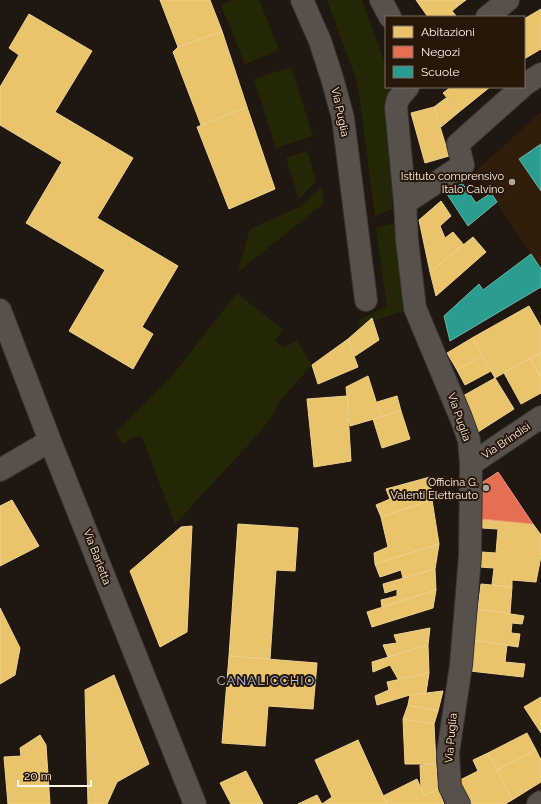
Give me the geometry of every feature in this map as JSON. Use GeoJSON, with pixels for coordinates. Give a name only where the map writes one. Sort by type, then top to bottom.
{"type":"FeatureCollection","features":[{"type":"Feature","properties":{"kind":"street","name":"Via Puglia"},"geometry":{"type":"LineString","coordinates":[[302,0],[332,78],[343,118],[366,300]]}},
{"type":"Feature","properties":{"kind":"street"},"geometry":{"type":"LineString","coordinates":[[380,0],[389,16]]}},
{"type":"Feature","properties":{"kind":"street"},"geometry":{"type":"LineString","coordinates":[[488,16],[508,0]]}},
{"type":"Feature","properties":{"kind":"street"},"geometry":{"type":"LineString","coordinates":[[525,84],[541,74]]}},
{"type":"Feature","properties":{"kind":"street","name":"Via Puglia"},"geometry":{"type":"LineString","coordinates":[[407,88],[398,99],[396,107],[407,240],[415,308],[469,440],[471,464],[470,556],[461,665],[448,753],[450,787],[459,804]]}},
{"type":"Feature","properties":{"kind":"street"},"geometry":{"type":"LineString","coordinates":[[405,203],[463,166],[458,144],[521,88]]}},
{"type":"Feature","properties":{"kind":"street","name":"Via Barletta"},"geometry":{"type":"LineString","coordinates":[[0,310],[50,441],[195,804]]}},
{"type":"Feature","properties":{"kind":"street","name":"Via Brindisi"},"geometry":{"type":"LineString","coordinates":[[471,464],[541,417]]}},
{"type":"Feature","properties":{"kind":"street"},"geometry":{"type":"LineString","coordinates":[[0,470],[50,441]]}},
{"type":"Feature","properties":{"kind":"shaded area","name":"Istituto comprensivo Italo Calvino"},"geometry":{"type":"Polygon","coordinates":[[[541,112],[541,269],[476,171],[541,112]]]}},
{"type":"Feature","properties":{"kind":"green space"},"geometry":{"type":"Polygon","coordinates":[[[233,0],[259,0],[279,50],[245,64],[221,5],[233,0]]]}},
{"type":"Feature","properties":{"kind":"green space"},"geometry":{"type":"Polygon","coordinates":[[[327,0],[362,0],[385,63],[385,88],[389,88],[392,128],[392,209],[375,216],[359,93],[355,76],[327,0]]]}},
{"type":"Feature","properties":{"kind":"green space"},"geometry":{"type":"Polygon","coordinates":[[[291,67],[313,136],[276,148],[254,79],[291,67]]]}},
{"type":"Feature","properties":{"kind":"green space"},"geometry":{"type":"Polygon","coordinates":[[[307,151],[316,181],[299,199],[286,158],[307,151]]]}},
{"type":"Feature","properties":{"kind":"green space"},"geometry":{"type":"Polygon","coordinates":[[[321,186],[324,203],[238,272],[250,229],[300,207],[321,186]]]}},
{"type":"Feature","properties":{"kind":"green space"},"geometry":{"type":"Polygon","coordinates":[[[394,223],[407,310],[358,326],[359,320],[387,306],[376,228],[394,223]]]}},
{"type":"Feature","properties":{"kind":"green space"},"geometry":{"type":"Polygon","coordinates":[[[237,293],[283,330],[275,341],[283,348],[297,341],[312,365],[281,399],[271,418],[249,444],[175,524],[142,437],[135,436],[122,444],[116,433],[172,376],[237,293]]]}},
{"type":"Feature","properties":{"kind":"building: Abitazioni"},"geometry":{"type":"Polygon","coordinates":[[[160,0],[210,0],[222,31],[178,47],[160,0]]]}},
{"type":"Feature","properties":{"kind":"building: Abitazioni"},"geometry":{"type":"Polygon","coordinates":[[[416,0],[453,0],[458,6],[452,11],[456,16],[427,16],[416,0]]]}},
{"type":"Feature","properties":{"kind":"building: Abitazioni"},"geometry":{"type":"Polygon","coordinates":[[[453,0],[466,0],[458,6],[453,0]]]}},
{"type":"Feature","properties":{"kind":"building: Abitazioni"},"geometry":{"type":"Polygon","coordinates":[[[541,9],[541,49],[525,58],[525,18],[541,9]]]}},
{"type":"Feature","properties":{"kind":"building: Abitazioni"},"geometry":{"type":"Polygon","coordinates":[[[29,14],[92,51],[55,112],[133,158],[97,218],[178,266],[142,327],[153,334],[133,369],[69,331],[105,270],[26,223],[62,162],[0,125],[0,87],[19,55],[9,48],[29,14]]]}},
{"type":"Feature","properties":{"kind":"building: Abitazioni"},"geometry":{"type":"Polygon","coordinates":[[[222,31],[247,107],[201,125],[173,52],[178,47],[222,31]]]}},
{"type":"Feature","properties":{"kind":"building: Abitazioni"},"geometry":{"type":"Polygon","coordinates":[[[450,88],[489,88],[459,112],[443,93],[450,88]]]}},
{"type":"Feature","properties":{"kind":"building: Abitazioni"},"geometry":{"type":"Polygon","coordinates":[[[446,98],[459,112],[441,127],[434,107],[446,98]]]}},
{"type":"Feature","properties":{"kind":"building: Abitazioni"},"geometry":{"type":"Polygon","coordinates":[[[247,107],[275,189],[229,209],[197,127],[247,107]]]}},
{"type":"Feature","properties":{"kind":"building: Abitazioni"},"geometry":{"type":"Polygon","coordinates":[[[434,107],[449,156],[425,163],[411,113],[434,107]]]}},
{"type":"Feature","properties":{"kind":"building: Abitazioni"},"geometry":{"type":"Polygon","coordinates":[[[441,201],[451,216],[440,226],[445,238],[453,232],[464,245],[430,272],[419,220],[441,201]]]}},
{"type":"Feature","properties":{"kind":"building: Abitazioni"},"geometry":{"type":"Polygon","coordinates":[[[473,237],[486,252],[436,296],[430,272],[473,237]]]}},
{"type":"Feature","properties":{"kind":"building: Abitazioni"},"geometry":{"type":"Polygon","coordinates":[[[529,306],[541,327],[541,352],[495,378],[472,338],[529,306]]]}},
{"type":"Feature","properties":{"kind":"building: Abitazioni"},"geometry":{"type":"Polygon","coordinates":[[[372,318],[379,340],[355,356],[348,339],[372,318]]]}},
{"type":"Feature","properties":{"kind":"building: Abitazioni"},"geometry":{"type":"Polygon","coordinates":[[[472,338],[482,356],[457,370],[447,353],[472,338]]]}},
{"type":"Feature","properties":{"kind":"building: Abitazioni"},"geometry":{"type":"Polygon","coordinates":[[[348,339],[358,367],[318,384],[312,365],[348,339]]]}},
{"type":"Feature","properties":{"kind":"building: Abitazioni"},"geometry":{"type":"Polygon","coordinates":[[[541,352],[541,378],[530,358],[541,352]]]}},
{"type":"Feature","properties":{"kind":"building: Abitazioni"},"geometry":{"type":"Polygon","coordinates":[[[482,356],[491,371],[465,385],[457,370],[482,356]]]}},
{"type":"Feature","properties":{"kind":"building: Abitazioni"},"geometry":{"type":"Polygon","coordinates":[[[530,358],[541,378],[541,393],[521,404],[504,373],[530,358]]]}},
{"type":"Feature","properties":{"kind":"building: Abitazioni"},"geometry":{"type":"Polygon","coordinates":[[[368,376],[381,417],[350,426],[346,387],[368,376]]]}},
{"type":"Feature","properties":{"kind":"building: Abitazioni"},"geometry":{"type":"Polygon","coordinates":[[[495,378],[514,409],[478,432],[461,397],[495,378]]]}},
{"type":"Feature","properties":{"kind":"building: Abitazioni"},"geometry":{"type":"Polygon","coordinates":[[[347,396],[351,461],[314,467],[307,399],[347,396]]]}},
{"type":"Feature","properties":{"kind":"building: Abitazioni"},"geometry":{"type":"Polygon","coordinates":[[[397,396],[401,411],[381,417],[377,402],[397,396]]]}},
{"type":"Feature","properties":{"kind":"building: Abitazioni"},"geometry":{"type":"Polygon","coordinates":[[[401,411],[410,439],[382,448],[373,419],[401,411]]]}},
{"type":"Feature","properties":{"kind":"building: Abitazioni"},"geometry":{"type":"Polygon","coordinates":[[[430,477],[432,500],[381,517],[376,505],[390,499],[386,489],[430,477]]]}},
{"type":"Feature","properties":{"kind":"building: Abitazioni"},"geometry":{"type":"Polygon","coordinates":[[[12,500],[39,546],[0,566],[0,506],[12,500]]]}},
{"type":"Feature","properties":{"kind":"building: Abitazioni"},"geometry":{"type":"Polygon","coordinates":[[[432,500],[439,544],[375,564],[374,553],[388,547],[381,517],[432,500]]]}},
{"type":"Feature","properties":{"kind":"building: Abitazioni"},"geometry":{"type":"Polygon","coordinates":[[[482,519],[533,524],[541,535],[541,556],[536,582],[512,580],[512,587],[492,585],[494,568],[480,567],[481,552],[496,553],[498,529],[482,528],[482,519]]]}},
{"type":"Feature","properties":{"kind":"building: Abitazioni"},"geometry":{"type":"Polygon","coordinates":[[[238,524],[298,528],[295,571],[276,570],[270,659],[229,656],[238,524]]]}},
{"type":"Feature","properties":{"kind":"building: Abitazioni"},"geometry":{"type":"Polygon","coordinates":[[[192,526],[187,632],[160,647],[130,571],[181,527],[192,526]]]}},
{"type":"Feature","properties":{"kind":"building: Abitazioni"},"geometry":{"type":"Polygon","coordinates":[[[439,544],[435,569],[403,578],[401,570],[380,577],[375,564],[439,544]]]}},
{"type":"Feature","properties":{"kind":"building: Abitazioni"},"geometry":{"type":"Polygon","coordinates":[[[435,569],[436,590],[382,607],[381,600],[397,596],[397,589],[385,593],[383,584],[435,569]]]}},
{"type":"Feature","properties":{"kind":"building: Abitazioni"},"geometry":{"type":"Polygon","coordinates":[[[481,584],[512,587],[510,614],[478,609],[481,584]]]}},
{"type":"Feature","properties":{"kind":"building: Abitazioni"},"geometry":{"type":"Polygon","coordinates":[[[436,590],[433,608],[372,627],[367,612],[436,590]]]}},
{"type":"Feature","properties":{"kind":"building: Abitazioni"},"geometry":{"type":"Polygon","coordinates":[[[0,608],[20,648],[15,675],[0,684],[0,608]]]}},
{"type":"Feature","properties":{"kind":"building: Abitazioni"},"geometry":{"type":"Polygon","coordinates":[[[478,609],[524,616],[522,624],[512,623],[511,633],[520,634],[518,647],[473,640],[478,609]]]}},
{"type":"Feature","properties":{"kind":"building: Abitazioni"},"geometry":{"type":"Polygon","coordinates":[[[430,628],[428,645],[388,657],[383,645],[397,643],[394,635],[430,628]]]}},
{"type":"Feature","properties":{"kind":"building: Abitazioni"},"geometry":{"type":"Polygon","coordinates":[[[473,640],[507,645],[505,662],[525,664],[523,677],[470,671],[473,640]]]}},
{"type":"Feature","properties":{"kind":"building: Abitazioni"},"geometry":{"type":"Polygon","coordinates":[[[428,645],[429,673],[398,679],[390,665],[373,672],[372,662],[428,645]]]}},
{"type":"Feature","properties":{"kind":"building: Abitazioni"},"geometry":{"type":"Polygon","coordinates":[[[229,656],[317,663],[313,709],[268,706],[265,746],[222,743],[229,656]]]}},
{"type":"Feature","properties":{"kind":"building: Abitazioni"},"geometry":{"type":"Polygon","coordinates":[[[429,673],[426,693],[410,695],[377,705],[375,696],[389,690],[387,682],[429,673]]]}},
{"type":"Feature","properties":{"kind":"building: Abitazioni"},"geometry":{"type":"Polygon","coordinates":[[[114,675],[149,764],[117,782],[107,804],[88,804],[85,690],[114,675]]]}},
{"type":"Feature","properties":{"kind":"building: Abitazioni"},"geometry":{"type":"Polygon","coordinates":[[[443,691],[438,711],[408,705],[410,695],[443,691]]]}},
{"type":"Feature","properties":{"kind":"building: Abitazioni"},"geometry":{"type":"Polygon","coordinates":[[[541,697],[541,733],[524,707],[541,697]]]}},
{"type":"Feature","properties":{"kind":"building: Abitazioni"},"geometry":{"type":"Polygon","coordinates":[[[408,705],[438,711],[434,724],[403,719],[408,705]]]}},
{"type":"Feature","properties":{"kind":"building: Abitazioni"},"geometry":{"type":"Polygon","coordinates":[[[403,719],[434,724],[436,764],[405,764],[403,719]]]}},
{"type":"Feature","properties":{"kind":"building: Abitazioni"},"geometry":{"type":"Polygon","coordinates":[[[527,733],[536,750],[497,770],[488,753],[527,733]]]}},
{"type":"Feature","properties":{"kind":"building: Abitazioni"},"geometry":{"type":"Polygon","coordinates":[[[40,735],[46,745],[50,804],[8,804],[4,757],[21,756],[20,748],[40,735]]]}},
{"type":"Feature","properties":{"kind":"building: Abitazioni"},"geometry":{"type":"Polygon","coordinates":[[[358,740],[387,804],[322,804],[332,797],[315,760],[358,740]]]}},
{"type":"Feature","properties":{"kind":"building: Abitazioni"},"geometry":{"type":"Polygon","coordinates":[[[536,750],[541,760],[541,782],[512,800],[497,770],[536,750]]]}},
{"type":"Feature","properties":{"kind":"building: Abitazioni"},"geometry":{"type":"Polygon","coordinates":[[[488,753],[512,800],[505,804],[470,804],[458,781],[478,771],[473,760],[488,753]]]}},
{"type":"Feature","properties":{"kind":"building: Abitazioni"},"geometry":{"type":"Polygon","coordinates":[[[436,764],[438,789],[424,795],[421,788],[420,765],[436,764]]]}},
{"type":"Feature","properties":{"kind":"building: Abitazioni"},"geometry":{"type":"Polygon","coordinates":[[[246,771],[263,804],[231,804],[220,783],[246,771]]]}},
{"type":"Feature","properties":{"kind":"building: Abitazioni"},"geometry":{"type":"Polygon","coordinates":[[[417,779],[424,795],[438,789],[444,804],[387,804],[383,796],[417,779]]]}},
{"type":"Feature","properties":{"kind":"building: Abitazioni"},"geometry":{"type":"Polygon","coordinates":[[[317,795],[322,804],[298,804],[317,795]]]}},
{"type":"Feature","properties":{"kind":"building: Negozi"},"geometry":{"type":"Polygon","coordinates":[[[498,472],[533,524],[482,519],[480,484],[498,472]]]}},
{"type":"Feature","properties":{"kind":"building: Scuole"},"geometry":{"type":"Polygon","coordinates":[[[541,144],[541,191],[519,159],[541,144]]]}},
{"type":"Feature","properties":{"kind":"building: Scuole"},"geometry":{"type":"Polygon","coordinates":[[[462,183],[476,203],[491,193],[497,202],[468,226],[447,194],[462,183]]]}},
{"type":"Feature","properties":{"kind":"building: Scuole"},"geometry":{"type":"Polygon","coordinates":[[[531,254],[541,269],[541,287],[450,341],[444,316],[479,284],[483,290],[531,254]]]}},
{"type":"Feature","properties":{"kind":"place","name":"Istituto comprensivo Italo Calvino"},"geometry":{"type":"Point","coordinates":[512,182]}},
{"type":"Feature","properties":{"kind":"place","name":"Officina G. Valenti Elettrauto"},"geometry":{"type":"Point","coordinates":[486,488]}},
{"type":"Feature","properties":{"kind":"district","name":"CANALICCHIO"},"geometry":{"type":"Point","coordinates":[266,680]}}]}
